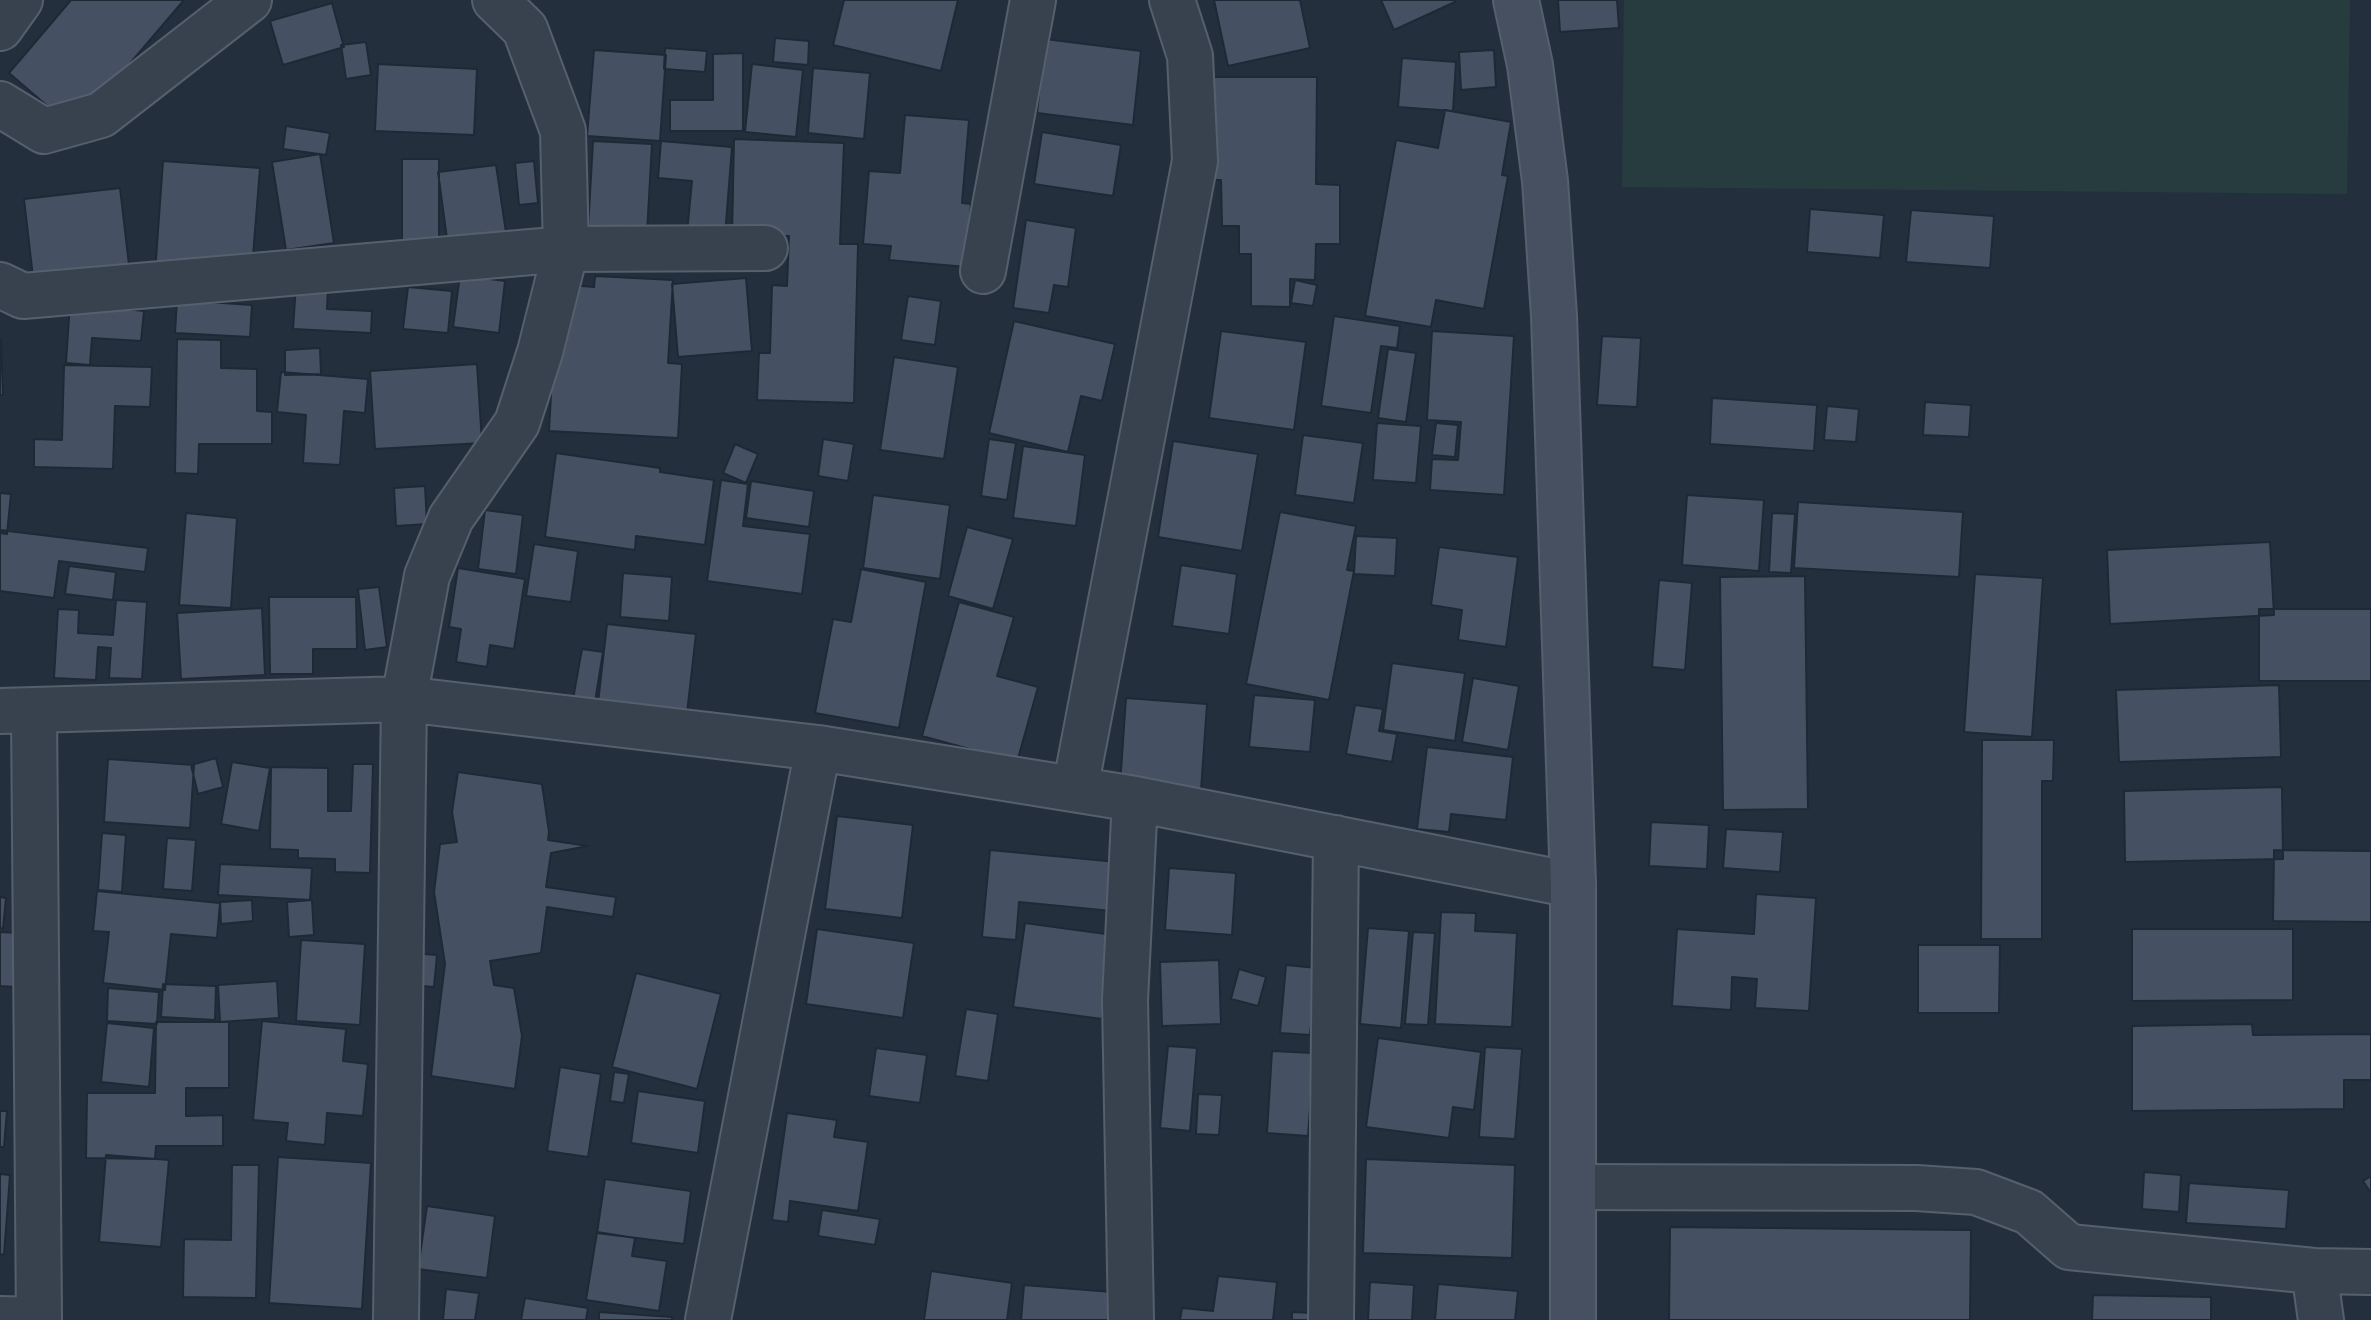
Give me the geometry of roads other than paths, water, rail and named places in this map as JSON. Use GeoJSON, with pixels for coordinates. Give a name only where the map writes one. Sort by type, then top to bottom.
{"type":"FeatureCollection","features":[{"type":"Feature","properties":{"kind":"main road"},"geometry":{"type":"LineString","coordinates":[[1516,0],[1530,65],[1545,181],[1554,316],[1573,885],[1573,1320]]}},
{"type":"Feature","properties":{"kind":"street"},"geometry":{"type":"LineString","coordinates":[[0,28],[20,0]]}},
{"type":"Feature","properties":{"kind":"street"},"geometry":{"type":"LineString","coordinates":[[0,104],[44,131],[101,115],[249,0]]}},
{"type":"Feature","properties":{"kind":"street"},"geometry":{"type":"LineString","coordinates":[[396,1320],[404,699],[427,576],[451,518],[517,423],[540,352],[566,249],[563,131],[525,29],[495,0]]}},
{"type":"Feature","properties":{"kind":"street"},"geometry":{"type":"LineString","coordinates":[[983,271],[1033,0]]}},
{"type":"Feature","properties":{"kind":"street"},"geometry":{"type":"LineString","coordinates":[[1075,789],[1195,161],[1190,56],[1172,0]]}},
{"type":"Feature","properties":{"kind":"street"},"geometry":{"type":"LineString","coordinates":[[0,285],[23,296],[566,249],[765,248]]}},
{"type":"Feature","properties":{"kind":"street"},"geometry":{"type":"LineString","coordinates":[[0,1319],[36,1320],[17,712],[404,699],[818,748],[1135,799],[1573,885]]}},
{"type":"Feature","properties":{"kind":"street"},"geometry":{"type":"LineString","coordinates":[[708,1320],[818,748]]}},
{"type":"Feature","properties":{"kind":"street"},"geometry":{"type":"LineString","coordinates":[[1131,1320],[1125,1000],[1135,799]]}},
{"type":"Feature","properties":{"kind":"street"},"geometry":{"type":"LineString","coordinates":[[1331,1320],[1336,838]]}},
{"type":"Feature","properties":{"kind":"street"},"geometry":{"type":"LineString","coordinates":[[1573,1187],[1916,1188],[1976,1192],[2029,1212],[2069,1247],[2314,1271],[2371,1272]]}},
{"type":"Feature","properties":{"kind":"street"},"geometry":{"type":"LineString","coordinates":[[2314,1271],[2321,1320]]}}]}
